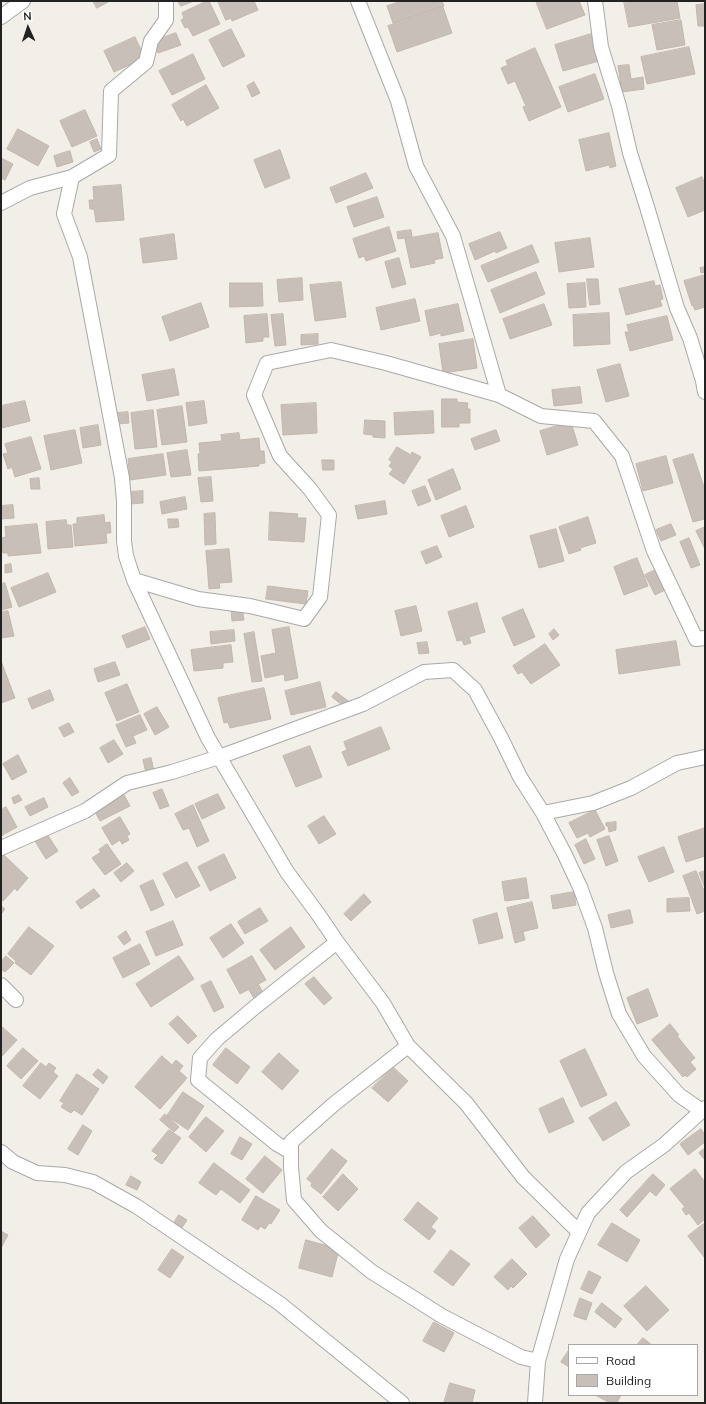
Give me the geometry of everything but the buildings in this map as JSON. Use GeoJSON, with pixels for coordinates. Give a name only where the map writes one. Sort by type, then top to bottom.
{"type":"FeatureCollection","features":[{"type":"Feature","properties":{"kind":"street"},"geometry":{"type":"LineString","coordinates":[[1,17],[23,1]]}},
{"type":"Feature","properties":{"kind":"street"},"geometry":{"type":"LineString","coordinates":[[1,203],[30,188],[72,177],[109,154],[111,91],[146,62],[151,41],[166,20],[166,1]]}},
{"type":"Feature","properties":{"kind":"street"},"geometry":{"type":"LineString","coordinates":[[358,1],[398,101],[416,166],[453,236],[499,395]]}},
{"type":"Feature","properties":{"kind":"street"},"geometry":{"type":"LineString","coordinates":[[595,1],[601,47],[619,106],[630,154],[648,207],[677,308],[690,338],[705,392]]}},
{"type":"Feature","properties":{"kind":"street"},"geometry":{"type":"LineString","coordinates":[[72,177],[64,214],[80,257],[122,478],[124,501],[124,541],[126,556],[134,580],[208,738],[287,872],[383,1003],[408,1046],[466,1103],[523,1177],[579,1232]]}},
{"type":"Feature","properties":{"kind":"street"},"geometry":{"type":"LineString","coordinates":[[134,580],[198,599],[250,606],[304,619],[320,597],[329,515],[310,489],[280,456],[254,395],[267,363],[332,350],[386,363],[499,395],[541,416],[594,421],[622,456],[654,551],[696,639],[705,638]]}},
{"type":"Feature","properties":{"kind":"street"},"geometry":{"type":"LineString","coordinates":[[1,848],[85,811],[127,783],[172,772],[219,757],[363,704],[424,672],[453,670],[475,690],[520,777],[543,813],[580,887],[595,928],[606,973],[619,1014],[644,1056],[679,1095],[703,1109],[664,1145],[626,1172],[588,1213],[567,1259],[538,1361],[535,1403]]}},
{"type":"Feature","properties":{"kind":"street"},"geometry":{"type":"LineString","coordinates":[[543,813],[593,803],[631,788],[677,762],[705,757]]}},
{"type":"Feature","properties":{"kind":"street"},"geometry":{"type":"LineString","coordinates":[[291,1152],[277,1144],[198,1080],[200,1058],[217,1039],[337,942]]}},
{"type":"Feature","properties":{"kind":"street"},"geometry":{"type":"LineString","coordinates":[[1,985],[16,1000]]}},
{"type":"Feature","properties":{"kind":"street"},"geometry":{"type":"LineString","coordinates":[[408,1046],[334,1104],[291,1142],[290,1167],[294,1200],[321,1231],[372,1272],[442,1316],[521,1357],[538,1361]]}},
{"type":"Feature","properties":{"kind":"street"},"geometry":{"type":"LineString","coordinates":[[1,1152],[13,1162],[37,1173],[64,1175],[93,1182],[136,1206],[279,1303],[402,1403]]}}]}
